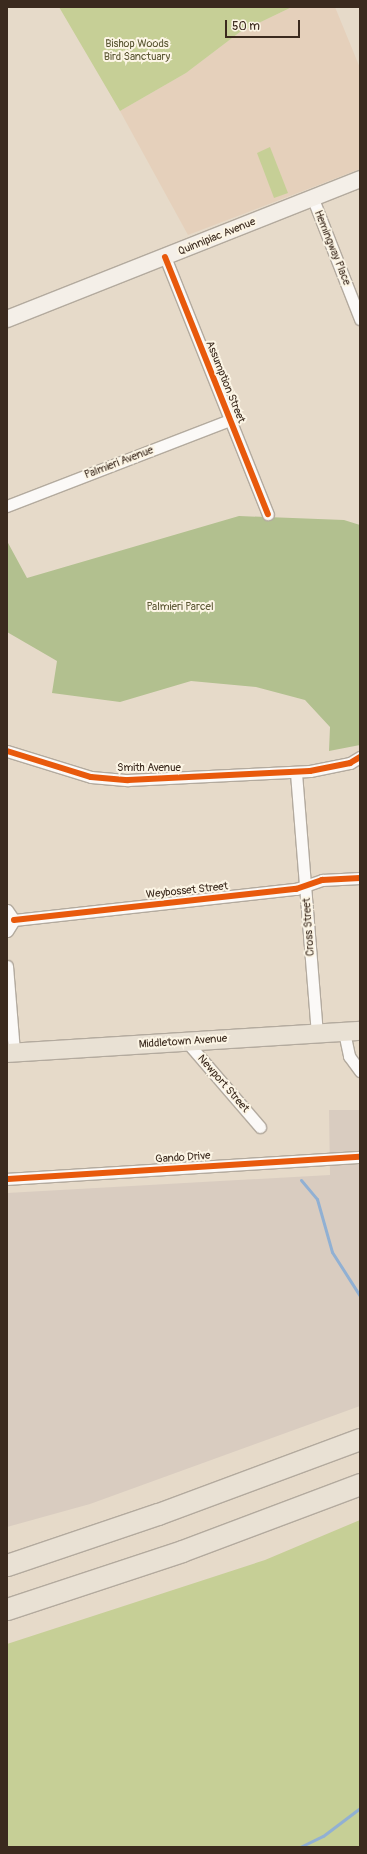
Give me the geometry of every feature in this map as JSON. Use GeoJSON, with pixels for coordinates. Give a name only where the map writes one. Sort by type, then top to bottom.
{"type":"FeatureCollection","features":[{"type":"Feature","properties":{"kind":"highway"},"geometry":{"type":"LineString","coordinates":[[7,1565],[158,1514],[360,1439]]}},
{"type":"Feature","properties":{"kind":"highway"},"geometry":{"type":"LineString","coordinates":[[7,1609],[182,1551],[360,1484]]}},
{"type":"Feature","properties":{"kind":"main road","name":"Quinnipiac Avenue"},"geometry":{"type":"LineString","coordinates":[[7,319],[165,258],[360,179]]}},
{"type":"Feature","properties":{"kind":"main road","name":"Middletown Avenue"},"geometry":{"type":"LineString","coordinates":[[11,1053],[352,1032]]}},
{"type":"Feature","properties":{"kind":"street","name":"Hemingway Place"},"geometry":{"type":"LineString","coordinates":[[313,199],[360,319]]}},
{"type":"Feature","properties":{"kind":"street","name":"Assumption Street"},"geometry":{"type":"LineString","coordinates":[[165,258],[268,514]]}},
{"type":"Feature","properties":{"kind":"street","name":"Palmieri Avenue"},"geometry":{"type":"LineString","coordinates":[[7,506],[230,420]]}},
{"type":"Feature","properties":{"kind":"street","name":"Smith Avenue"},"geometry":{"type":"LineString","coordinates":[[7,751],[84,775],[128,780],[296,773],[355,764]]}},
{"type":"Feature","properties":{"kind":"street"},"geometry":{"type":"LineString","coordinates":[[355,764],[360,757]]}},
{"type":"Feature","properties":{"kind":"street","name":"Cross Street"},"geometry":{"type":"LineString","coordinates":[[296,773],[317,1034]]}},
{"type":"Feature","properties":{"kind":"street","name":"Weybosset Street"},"geometry":{"type":"LineString","coordinates":[[14,920],[306,887],[322,880],[360,878]]}},
{"type":"Feature","properties":{"kind":"street"},"geometry":{"type":"LineString","coordinates":[[7,910],[14,920],[7,931]]}},
{"type":"Feature","properties":{"kind":"street"},"geometry":{"type":"LineString","coordinates":[[7,966],[11,1053]]}},
{"type":"Feature","properties":{"kind":"street"},"geometry":{"type":"LineString","coordinates":[[352,1032],[349,1056],[360,1071]]}},
{"type":"Feature","properties":{"kind":"street","name":"Newport Street"},"geometry":{"type":"LineString","coordinates":[[187,1042],[260,1127]]}},
{"type":"Feature","properties":{"kind":"street","name":"Gando Drive"},"geometry":{"type":"LineString","coordinates":[[7,1178],[360,1157]]}},
{"type":"Feature","properties":{"kind":"shaded area"},"geometry":{"type":"Polygon","coordinates":[[[292,7],[335,7],[360,68],[360,169],[188,235],[120,111],[186,73],[240,32],[292,7]]]}},
{"type":"Feature","properties":{"kind":"shaded area"},"geometry":{"type":"Polygon","coordinates":[[[329,1110],[360,1110],[360,1406],[90,1504],[7,1527],[7,1193],[330,1175],[329,1110]]]}},
{"type":"Feature","properties":{"kind":"green space","name":"Bishop Woods Bird Sanctuary"},"geometry":{"type":"Polygon","coordinates":[[[59,7],[292,7],[240,32],[186,73],[120,111],[59,7]]]}},
{"type":"Feature","properties":{"kind":"green space"},"geometry":{"type":"Polygon","coordinates":[[[270,147],[288,193],[274,198],[257,153],[270,147]]]}},
{"type":"Feature","properties":{"kind":"green space","name":"Palmieri Parcel"},"geometry":{"type":"Polygon","coordinates":[[[239,516],[344,520],[360,525],[360,745],[329,751],[330,727],[305,700],[256,687],[191,681],[120,702],[52,693],[57,661],[7,632],[7,541],[27,578],[239,516]]]}},
{"type":"Feature","properties":{"kind":"green space"},"geometry":{"type":"Polygon","coordinates":[[[360,1520],[360,1847],[7,1847],[7,1644],[265,1560],[360,1520]]]}},
{"type":"Feature","properties":{"kind":"waterway"},"geometry":{"type":"LineString","coordinates":[[301,1180],[317,1199],[332,1252],[360,1296]]}},
{"type":"Feature","properties":{"kind":"waterway"},"geometry":{"type":"LineString","coordinates":[[300,1847],[323,1836],[360,1808]]}},
{"type":"Feature","properties":{"kind":"cycle path"},"geometry":{"type":"LineString","coordinates":[[165,257],[268,514]]}},
{"type":"Feature","properties":{"kind":"cycle path"},"geometry":{"type":"LineString","coordinates":[[7,751],[91,777],[128,780],[310,771],[350,763],[360,757]]}},
{"type":"Feature","properties":{"kind":"cycle path"},"geometry":{"type":"LineString","coordinates":[[14,920],[296,889],[322,880],[360,878]]}},
{"type":"Feature","properties":{"kind":"cycle path"},"geometry":{"type":"LineString","coordinates":[[7,1179],[360,1157]]}}]}
